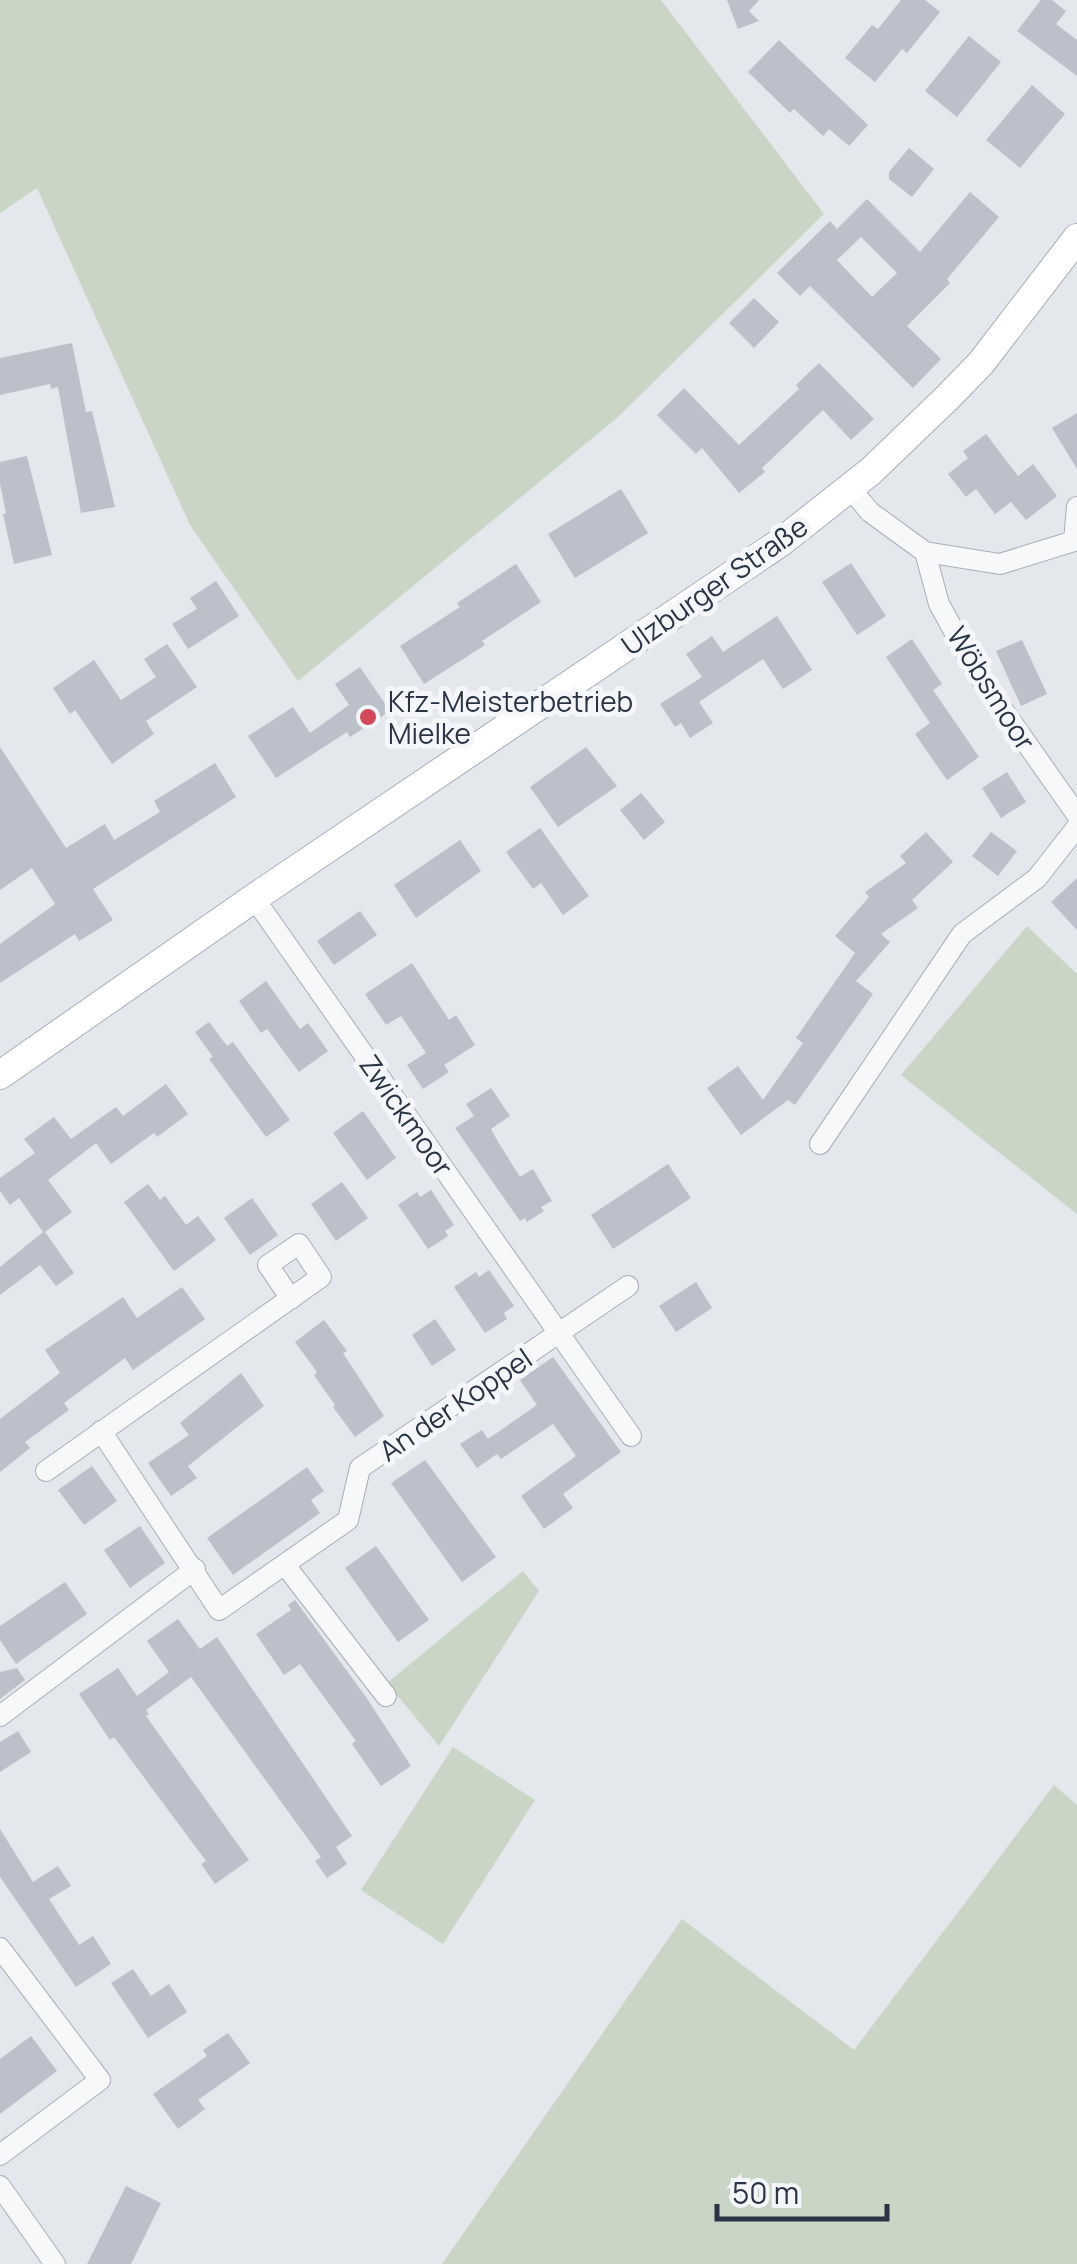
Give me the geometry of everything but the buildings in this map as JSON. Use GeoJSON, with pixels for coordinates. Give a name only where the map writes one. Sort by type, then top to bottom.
{"type":"FeatureCollection","features":[{"type":"Feature","properties":{"kind":"main road","name":"Ulzburger Straße"},"geometry":{"type":"LineString","coordinates":[[0,1075],[254,898],[748,566],[850,488],[981,363],[1077,238]]}},
{"type":"Feature","properties":{"kind":"street"},"geometry":{"type":"LineString","coordinates":[[850,488],[870,512],[924,552],[1000,564],[1076,541],[1077,507]]}},
{"type":"Feature","properties":{"kind":"street","name":"Wöbsmoor"},"geometry":{"type":"LineString","coordinates":[[924,552],[939,604],[977,673],[1077,816]]}},
{"type":"Feature","properties":{"kind":"street"},"geometry":{"type":"LineString","coordinates":[[820,1144],[962,934],[1037,878],[1077,828]]}},
{"type":"Feature","properties":{"kind":"street","name":"Zwickmoor"},"geometry":{"type":"LineString","coordinates":[[254,898],[630,1436]]}},
{"type":"Feature","properties":{"kind":"street"},"geometry":{"type":"LineString","coordinates":[[559,1333],[628,1286]]}},
{"type":"Feature","properties":{"kind":"street"},"geometry":{"type":"LineString","coordinates":[[46,1471],[290,1299]]}},
{"type":"Feature","properties":{"kind":"street","name":"An der Koppel"},"geometry":{"type":"LineString","coordinates":[[101,1430],[220,1610],[348,1520],[360,1468],[559,1333]]}},
{"type":"Feature","properties":{"kind":"street"},"geometry":{"type":"LineString","coordinates":[[285,1566],[386,1696]]}},
{"type":"Feature","properties":{"kind":"street"},"geometry":{"type":"LineString","coordinates":[[0,1716],[195,1570]]}},
{"type":"Feature","properties":{"kind":"street"},"geometry":{"type":"LineString","coordinates":[[0,1948],[100,2080],[0,2155]]}},
{"type":"Feature","properties":{"kind":"street"},"geometry":{"type":"LineString","coordinates":[[0,2186],[55,2264]]}},
{"type":"Feature","properties":{"kind":"green space"},"geometry":{"type":"Polygon","coordinates":[[[0,0],[661,0],[824,214],[618,417],[298,681],[190,525],[37,188],[0,213],[0,0]]]}},
{"type":"Feature","properties":{"kind":"green space"},"geometry":{"type":"Polygon","coordinates":[[[1027,926],[1077,974],[1077,1214],[901,1075],[1027,926]]]}},
{"type":"Feature","properties":{"kind":"green space"},"geometry":{"type":"Polygon","coordinates":[[[523,1571],[539,1591],[439,1746],[387,1683],[523,1571]]]}},
{"type":"Feature","properties":{"kind":"green space"},"geometry":{"type":"Polygon","coordinates":[[[453,1747],[535,1800],[443,1944],[361,1890],[453,1747]]]}},
{"type":"Feature","properties":{"kind":"green space"},"geometry":{"type":"Polygon","coordinates":[[[1054,1785],[1077,1805],[1077,2264],[442,2264],[682,1919],[854,2050],[1054,1785]]]}},
{"type":"Feature","properties":{"kind":"place","name":"Kfz-Meisterbetrieb Mielke"},"geometry":{"type":"Point","coordinates":[368,717]}}]}
